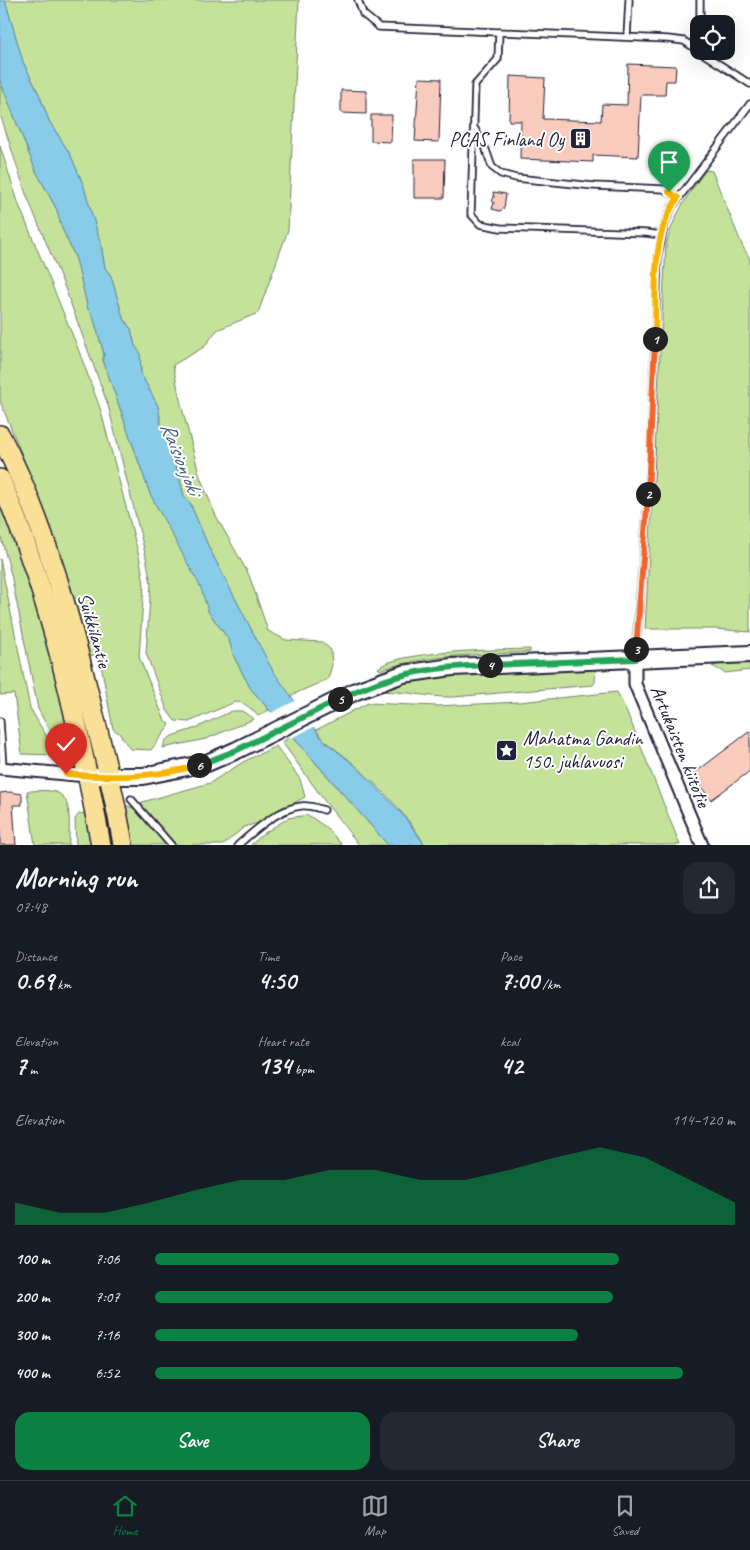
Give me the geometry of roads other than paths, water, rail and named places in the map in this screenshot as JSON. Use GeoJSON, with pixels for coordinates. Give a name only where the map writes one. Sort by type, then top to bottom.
{"type":"FeatureCollection","features":[{"type":"Feature","properties":{"kind":"main road","name":"Suikkilantie"},"geometry":{"type":"LineString","coordinates":[[0,435],[13,459],[25,490],[70,617],[109,776],[123,845]]}},
{"type":"Feature","properties":{"kind":"main road","name":"Suikkilantie"},"geometry":{"type":"LineString","coordinates":[[0,480],[31,560],[63,670],[101,845]]}},
{"type":"Feature","properties":{"kind":"street"},"geometry":{"type":"LineString","coordinates":[[1,768],[87,776],[143,776],[191,768],[237,750],[378,681],[422,670],[452,666],[750,654]]}},
{"type":"Feature","properties":{"kind":"street","name":"Artukaisten kiitotie"},"geometry":{"type":"LineString","coordinates":[[635,659],[635,684],[702,845]]}},
{"type":"Feature","properties":{"kind":"lane"},"geometry":{"type":"LineString","coordinates":[[358,0],[362,14],[379,27],[627,37],[684,41],[690,45]]}},
{"type":"Feature","properties":{"kind":"lane"},"geometry":{"type":"LineString","coordinates":[[627,37],[629,0]]}},
{"type":"Feature","properties":{"kind":"lane"},"geometry":{"type":"LineString","coordinates":[[700,0],[700,15]]}},
{"type":"Feature","properties":{"kind":"lane"},"geometry":{"type":"LineString","coordinates":[[499,32],[498,59],[475,85],[471,214],[480,224],[500,228],[662,235]]}},
{"type":"Feature","properties":{"kind":"lane"},"geometry":{"type":"LineString","coordinates":[[713,60],[750,84]]}},
{"type":"Feature","properties":{"kind":"lane"},"geometry":{"type":"LineString","coordinates":[[635,659],[650,473],[658,255],[662,235],[672,207],[678,198],[750,104]]}},
{"type":"Feature","properties":{"kind":"lane"},"geometry":{"type":"LineString","coordinates":[[474,127],[486,150],[492,167],[501,174],[516,178],[594,186],[664,189],[678,198]]}},
{"type":"Feature","properties":{"kind":"lane"},"geometry":{"type":"LineString","coordinates":[[0,721],[1,768]]}},
{"type":"Feature","properties":{"kind":"lane"},"geometry":{"type":"LineString","coordinates":[[130,799],[171,845]]}},
{"type":"Feature","properties":{"kind":"lane"},"geometry":{"type":"LineString","coordinates":[[238,845],[270,819],[292,808],[306,806],[324,810]]}},
{"type":"Feature","properties":{"kind":"water"},"geometry":{"type":"Polygon","coordinates":[[[0,0],[5,0],[23,62],[39,94],[49,121],[70,154],[83,184],[101,245],[105,268],[111,276],[123,318],[131,329],[135,346],[140,352],[141,374],[158,406],[161,424],[169,438],[184,496],[190,503],[209,548],[273,671],[323,740],[356,766],[403,815],[425,845],[388,845],[251,689],[234,657],[229,640],[208,611],[201,588],[150,494],[103,360],[104,354],[93,316],[88,309],[76,259],[61,226],[57,210],[36,171],[0,81],[0,0]]]}},
{"type":"Feature","properties":{"kind":"place","name":"PCAS Finland Oy"},"geometry":{"type":"Point","coordinates":[580,139]}},
{"type":"Feature","properties":{"kind":"place","name":"Mahatma Gandin 150. juhlavuosi"},"geometry":{"type":"Point","coordinates":[507,750]}},
{"type":"Feature","properties":{"kind":"water label","name":"Raisionjoki"},"geometry":{"type":"Point","coordinates":[181,458]}}]}
